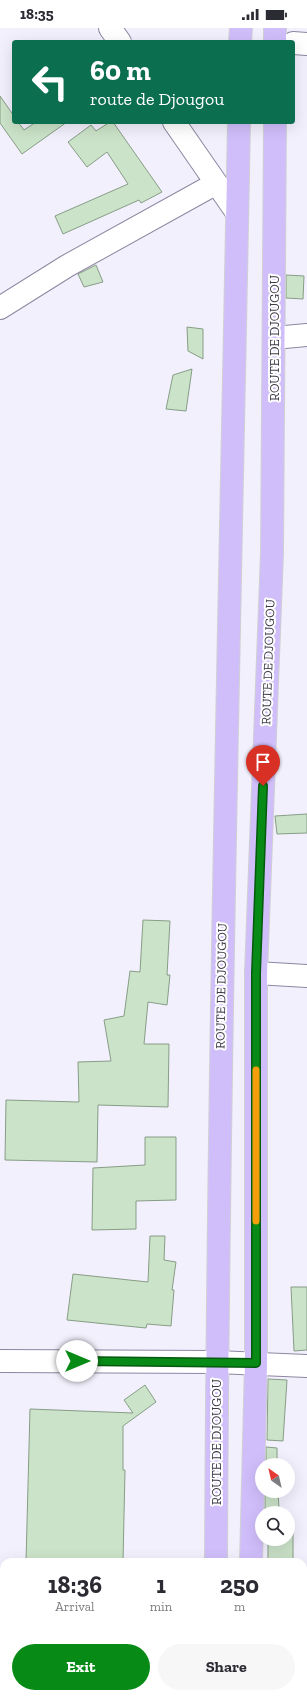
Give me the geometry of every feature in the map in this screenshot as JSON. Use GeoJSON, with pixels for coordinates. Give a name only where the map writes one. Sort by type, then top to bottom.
{"type":"FeatureCollection","features":[{"type":"Feature","properties":{"kind":"highway"},"geometry":{"type":"LineString","coordinates":[[240,28],[240,40]]}},
{"type":"Feature","properties":{"kind":"highway"},"geometry":{"type":"LineString","coordinates":[[275,28],[275,40]]}},
{"type":"Feature","properties":{"kind":"highway","name":"ROUTE DE DJOUGOU"},"geometry":{"type":"LineString","coordinates":[[216,1558],[222,960],[232,552],[239,124]]}},
{"type":"Feature","properties":{"kind":"highway","name":"ROUTE DE DJOUGOU"},"geometry":{"type":"LineString","coordinates":[[251,1558],[256,1363],[256,973],[272,553],[275,124]]}},
{"type":"Feature","properties":{"kind":"street"},"geometry":{"type":"LineString","coordinates":[[110,28],[119,40]]}},
{"type":"Feature","properties":{"kind":"street"},"geometry":{"type":"LineString","coordinates":[[295,43],[307,44]]}},
{"type":"Feature","properties":{"kind":"street"},"geometry":{"type":"LineString","coordinates":[[175,124],[237,213]]}},
{"type":"Feature","properties":{"kind":"street"},"geometry":{"type":"LineString","coordinates":[[0,308],[67,266],[216,184]]}},
{"type":"Feature","properties":{"kind":"street"},"geometry":{"type":"LineString","coordinates":[[274,338],[307,335]]}},
{"type":"Feature","properties":{"kind":"street"},"geometry":{"type":"LineString","coordinates":[[256,973],[307,976]]}},
{"type":"Feature","properties":{"kind":"street"},"geometry":{"type":"LineString","coordinates":[[0,1361],[217,1362],[307,1366]]}},
{"type":"Feature","properties":{"kind":"building"},"geometry":{"type":"Polygon","coordinates":[[[0,96],[12,113],[12,124],[20,124],[24,130],[33,124],[64,124],[22,154],[0,123],[0,96]]]}},
{"type":"Feature","properties":{"kind":"building"},"geometry":{"type":"Polygon","coordinates":[[[107,124],[114,124],[162,192],[141,203],[139,200],[63,234],[55,216],[128,184],[107,152],[87,167],[68,142],[91,125],[96,131],[107,124]]]}},
{"type":"Feature","properties":{"kind":"building"},"geometry":{"type":"Polygon","coordinates":[[[96,265],[103,282],[84,287],[78,274],[96,265]]]}},
{"type":"Feature","properties":{"kind":"building"},"geometry":{"type":"Polygon","coordinates":[[[286,275],[304,276],[303,299],[286,298],[286,275]]]}},
{"type":"Feature","properties":{"kind":"building"},"geometry":{"type":"Polygon","coordinates":[[[187,327],[203,329],[203,359],[188,351],[187,327]]]}},
{"type":"Feature","properties":{"kind":"building"},"geometry":{"type":"Polygon","coordinates":[[[192,369],[186,411],[166,409],[173,375],[192,369]]]}},
{"type":"Feature","properties":{"kind":"building"},"geometry":{"type":"Polygon","coordinates":[[[307,814],[307,833],[277,834],[275,816],[307,814]]]}},
{"type":"Feature","properties":{"kind":"building"},"geometry":{"type":"Polygon","coordinates":[[[143,920],[170,921],[167,975],[170,975],[167,1005],[148,1002],[144,1044],[169,1044],[168,1107],[98,1105],[97,1162],[5,1160],[6,1100],[79,1102],[78,1062],[111,1061],[104,1020],[124,1016],[130,971],[140,972],[143,920]]]}},
{"type":"Feature","properties":{"kind":"building"},"geometry":{"type":"Polygon","coordinates":[[[145,1137],[176,1137],[176,1200],[136,1201],[136,1229],[92,1230],[93,1168],[145,1165],[145,1137]]]}},
{"type":"Feature","properties":{"kind":"building"},"geometry":{"type":"Polygon","coordinates":[[[150,1236],[165,1236],[164,1260],[176,1262],[172,1290],[174,1290],[171,1326],[147,1324],[146,1328],[67,1320],[73,1274],[148,1282],[150,1236]]]}},
{"type":"Feature","properties":{"kind":"building"},"geometry":{"type":"Polygon","coordinates":[[[291,1287],[307,1287],[307,1350],[294,1351],[291,1287]]]}},
{"type":"Feature","properties":{"kind":"building"},"geometry":{"type":"Polygon","coordinates":[[[268,1379],[287,1380],[283,1441],[267,1440],[268,1379]]]}},
{"type":"Feature","properties":{"kind":"building"},"geometry":{"type":"Polygon","coordinates":[[[145,1385],[156,1402],[123,1426],[123,1470],[125,1470],[123,1558],[26,1558],[30,1409],[133,1413],[124,1400],[145,1385]]]}},
{"type":"Feature","properties":{"kind":"building"},"geometry":{"type":"Polygon","coordinates":[[[266,1447],[277,1448],[277,1458],[266,1458],[266,1447]]]}},
{"type":"Feature","properties":{"kind":"building"},"geometry":{"type":"Polygon","coordinates":[[[265,1498],[278,1498],[279,1506],[265,1506],[265,1498]]]}},
{"type":"Feature","properties":{"kind":"building"},"geometry":{"type":"Polygon","coordinates":[[[268,1546],[293,1546],[293,1558],[268,1558],[268,1546]]]}},
{"type":"Feature","properties":{"kind":"slow traffic"},"geometry":{"type":"LineString","coordinates":[[256,1070],[256,1221]]}},
{"type":"Feature","properties":{"kind":"route"},"geometry":{"type":"LineString","coordinates":[[77,1361],[256,1363],[256,973],[263,786]]}}]}
